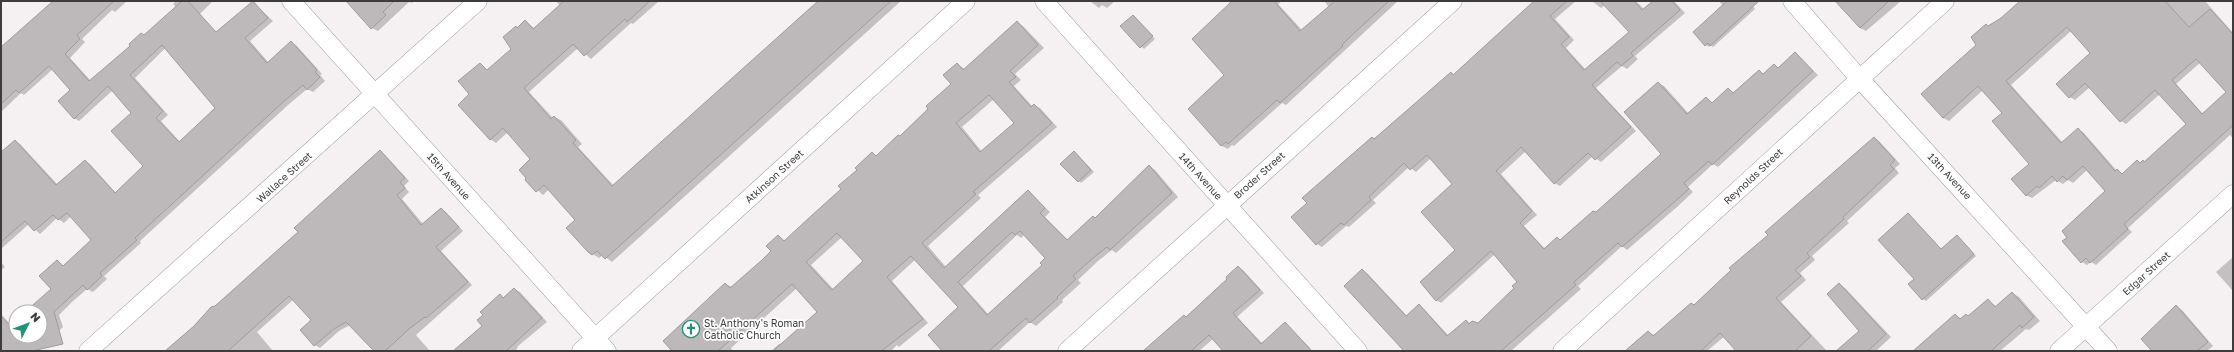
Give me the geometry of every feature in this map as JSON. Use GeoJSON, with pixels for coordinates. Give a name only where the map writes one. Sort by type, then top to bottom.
{"type":"FeatureCollection","features":[{"type":"Feature","properties":{"kind":"street","name":"15th Avenue"},"geometry":{"type":"LineString","coordinates":[[291,1],[601,345]]}},
{"type":"Feature","properties":{"kind":"street","name":"Wallace Street"},"geometry":{"type":"LineString","coordinates":[[88,351],[376,95],[478,1]]}},
{"type":"Feature","properties":{"kind":"street","name":"Atkinson Street"},"geometry":{"type":"LineString","coordinates":[[581,351],[601,345],[966,1]]}},
{"type":"Feature","properties":{"kind":"street","name":"14th Avenue"},"geometry":{"type":"LineString","coordinates":[[1044,1],[1358,351]]}},
{"type":"Feature","properties":{"kind":"street","name":"Broder Street"},"geometry":{"type":"LineString","coordinates":[[1067,351],[1227,204],[1453,1]]}},
{"type":"Feature","properties":{"kind":"street","name":"13th Avenue"},"geometry":{"type":"LineString","coordinates":[[1792,1],[1859,78],[2108,351]]}},
{"type":"Feature","properties":{"kind":"street","name":"Reynolds Street"},"geometry":{"type":"LineString","coordinates":[[1562,351],[1945,1]]}},
{"type":"Feature","properties":{"kind":"street","name":"Edgar Street"},"geometry":{"type":"LineString","coordinates":[[2059,351],[2233,194]]}},
{"type":"Feature","properties":{"kind":"building"},"geometry":{"type":"Polygon","coordinates":[[[53,1],[114,1],[77,35],[80,39],[65,54],[89,81],[130,46],[129,44],[141,33],[144,35],[182,1],[188,1],[216,32],[253,1],[268,18],[245,38],[267,63],[291,41],[317,70],[315,72],[320,77],[307,90],[303,85],[282,103],[135,238],[137,240],[100,273],[102,276],[87,290],[83,285],[54,312],[63,344],[32,351],[1,351],[1,316],[8,324],[8,344],[48,344],[48,304],[34,304],[51,289],[39,276],[57,260],[63,266],[91,240],[67,213],[58,220],[53,215],[34,231],[25,221],[1,242],[1,152],[15,140],[56,185],[85,160],[115,193],[143,166],[111,131],[131,113],[108,86],[74,119],[58,101],[70,90],[49,66],[19,93],[16,90],[1,104],[1,47],[53,1]],[[162,45],[130,75],[163,111],[156,118],[179,142],[215,108],[162,45]]]}},
{"type":"Feature","properties":{"kind":"building"},"geometry":{"type":"Polygon","coordinates":[[[346,1],[394,1],[383,12],[386,15],[371,29],[346,1]]]}},
{"type":"Feature","properties":{"kind":"building"},"geometry":{"type":"Polygon","coordinates":[[[564,1],[650,1],[627,22],[625,19],[584,56],[573,44],[524,88],[551,119],[554,116],[576,140],[573,143],[612,186],[818,1],[891,1],[605,259],[597,251],[592,255],[588,252],[566,228],[575,220],[544,185],[536,192],[525,180],[526,178],[519,170],[530,159],[503,128],[490,140],[458,105],[469,94],[458,81],[480,63],[487,70],[511,49],[503,37],[516,26],[517,28],[525,20],[533,29],[564,1]]]}},
{"type":"Feature","properties":{"kind":"building"},"geometry":{"type":"Polygon","coordinates":[[[1232,1],[1274,1],[1300,31],[1335,1],[1389,1],[1352,35],[1342,45],[1343,46],[1280,103],[1277,100],[1228,144],[1226,142],[1221,146],[1188,109],[1224,75],[1192,39],[1232,1]]]}},
{"type":"Feature","properties":{"kind":"building"},"geometry":{"type":"Polygon","coordinates":[[[1534,1],[1567,1],[1550,16],[1569,37],[1561,44],[1584,70],[1629,32],[1600,1],[1634,1],[1642,10],[1653,1],[1672,1],[1680,10],[1631,53],[1633,56],[1621,66],[1617,62],[1592,85],[1631,127],[1595,160],[1588,153],[1554,184],[1521,147],[1496,171],[1532,211],[1520,223],[1544,249],[1557,237],[1560,240],[1593,211],[1596,212],[1661,154],[1624,112],[1658,82],[1687,114],[1706,97],[1712,103],[1728,88],[1733,93],[1759,70],[1763,74],[1774,64],[1778,68],[1795,52],[1813,71],[1712,165],[1709,161],[1684,183],[1689,189],[1622,247],[1618,243],[1574,282],[1576,285],[1501,351],[1404,351],[1344,286],[1362,269],[1406,316],[1419,304],[1447,336],[1466,320],[1469,324],[1472,321],[1478,323],[1514,288],[1512,286],[1517,282],[1491,251],[1436,301],[1420,282],[1455,250],[1421,212],[1452,184],[1427,155],[1410,170],[1404,163],[1369,197],[1371,200],[1344,225],[1341,223],[1316,245],[1291,217],[1307,203],[1302,198],[1372,137],[1374,139],[1451,72],[1453,75],[1534,1]]]}},
{"type":"Feature","properties":{"kind":"building"},"geometry":{"type":"Polygon","coordinates":[[[1727,1],[1759,1],[1710,46],[1708,43],[1705,46],[1693,32],[1727,1]]]}},
{"type":"Feature","properties":{"kind":"building"},"geometry":{"type":"Polygon","coordinates":[[[1835,1],[1889,1],[1860,28],[1835,1]]]}},
{"type":"Feature","properties":{"kind":"building"},"geometry":{"type":"Polygon","coordinates":[[[2020,1],[2165,1],[2189,27],[2210,9],[2233,34],[2233,125],[2124,224],[2128,229],[2090,263],[2086,258],[2081,263],[2062,241],[2067,238],[2062,231],[2105,191],[2083,166],[2067,180],[2063,176],[2057,182],[2052,176],[2039,188],[2037,186],[2026,196],[2011,179],[2029,164],[1992,121],[2002,113],[1978,86],[1943,118],[1921,94],[1976,45],[1971,37],[1986,24],[1988,26],[2001,18],[2020,1]],[[2067,27],[2006,81],[2061,143],[2078,128],[2115,171],[2117,169],[2122,174],[2137,160],[2140,163],[2143,160],[2144,162],[2186,124],[2155,90],[2120,122],[2085,83],[2069,98],[2056,84],[2090,53],[2067,27]],[[2196,59],[2172,80],[2202,114],[2226,92],[2196,59]]]}},
{"type":"Feature","properties":{"kind":"building"},"geometry":{"type":"Polygon","coordinates":[[[1133,15],[1153,36],[1140,48],[1120,26],[1133,15]]]}},
{"type":"Feature","properties":{"kind":"building"},"geometry":{"type":"Polygon","coordinates":[[[1017,21],[1038,45],[1010,71],[1016,77],[1009,82],[1031,107],[1034,104],[1052,123],[973,192],[976,194],[922,243],[944,268],[1028,190],[1045,208],[1040,213],[1067,240],[1093,216],[1095,218],[1149,165],[1172,193],[1110,250],[1107,247],[1073,276],[1076,279],[1057,297],[1058,298],[1030,323],[1026,318],[989,351],[942,351],[928,335],[958,307],[911,256],[887,277],[923,319],[881,351],[773,351],[817,312],[792,284],[718,351],[672,351],[663,341],[725,283],[730,288],[762,260],[771,251],[766,246],[778,235],[784,241],[841,189],[838,186],[857,170],[855,168],[872,152],[876,156],[898,135],[900,136],[928,109],[926,106],[951,84],[943,75],[957,63],[963,70],[1017,21]],[[989,95],[956,123],[980,152],[1014,123],[989,95]],[[1020,231],[1015,235],[1012,232],[958,282],[987,315],[1042,265],[1040,263],[1045,258],[1020,231]],[[837,233],[806,262],[832,290],[863,261],[837,233]]]}},
{"type":"Feature","properties":{"kind":"building"},"geometry":{"type":"Polygon","coordinates":[[[1874,137],[1895,160],[1890,165],[1894,169],[1843,217],[1844,219],[1807,253],[1810,257],[1795,270],[1801,276],[1776,298],[1811,336],[1795,351],[1736,351],[1720,333],[1701,351],[1625,351],[1648,331],[1653,336],[1691,303],[1694,305],[1731,270],[1729,268],[1768,235],[1765,232],[1874,137]]]}},
{"type":"Feature","properties":{"kind":"building"},"geometry":{"type":"Polygon","coordinates":[[[380,150],[405,178],[400,182],[405,188],[397,195],[421,225],[441,208],[459,227],[436,247],[468,282],[426,318],[425,317],[410,328],[385,351],[374,351],[346,322],[334,329],[314,346],[300,330],[311,320],[289,296],[228,351],[165,351],[194,326],[211,307],[215,306],[298,232],[294,228],[380,150]]]}},
{"type":"Feature","properties":{"kind":"building"},"geometry":{"type":"Polygon","coordinates":[[[1074,151],[1091,170],[1078,182],[1060,164],[1074,151]]]}},
{"type":"Feature","properties":{"kind":"building"},"geometry":{"type":"Polygon","coordinates":[[[1908,213],[1941,249],[1957,235],[1974,254],[1922,300],[1908,284],[1914,279],[1878,240],[1908,213]]]}},
{"type":"Feature","properties":{"kind":"building"},"geometry":{"type":"Polygon","coordinates":[[[1238,266],[1260,290],[1233,313],[1261,344],[1285,322],[1312,351],[1223,351],[1209,335],[1191,351],[1143,351],[1184,315],[1186,317],[1227,279],[1226,277],[1238,266]]]}},
{"type":"Feature","properties":{"kind":"building"},"geometry":{"type":"Polygon","coordinates":[[[1839,283],[1886,334],[1868,351],[1836,351],[1859,331],[1827,294],[1839,283]]]}},
{"type":"Feature","properties":{"kind":"building"},"geometry":{"type":"Polygon","coordinates":[[[514,288],[542,318],[506,351],[453,351],[482,326],[477,320],[483,315],[480,312],[500,294],[503,298],[514,288]]]}},
{"type":"Feature","properties":{"kind":"building"},"geometry":{"type":"Polygon","coordinates":[[[2012,292],[2034,317],[2022,328],[2020,325],[1991,351],[1913,351],[1955,314],[1960,319],[1966,314],[1968,316],[1988,299],[1995,307],[2012,292]]]}},
{"type":"Feature","properties":{"kind":"building"},"geometry":{"type":"Polygon","coordinates":[[[2176,305],[2208,342],[2197,351],[2152,351],[2141,339],[2176,305]]]}},
{"type":"Feature","properties":{"kind":"place","name":"St. Anthony's Roman Catholic Church"},"geometry":{"type":"Point","coordinates":[691,329]}}]}
